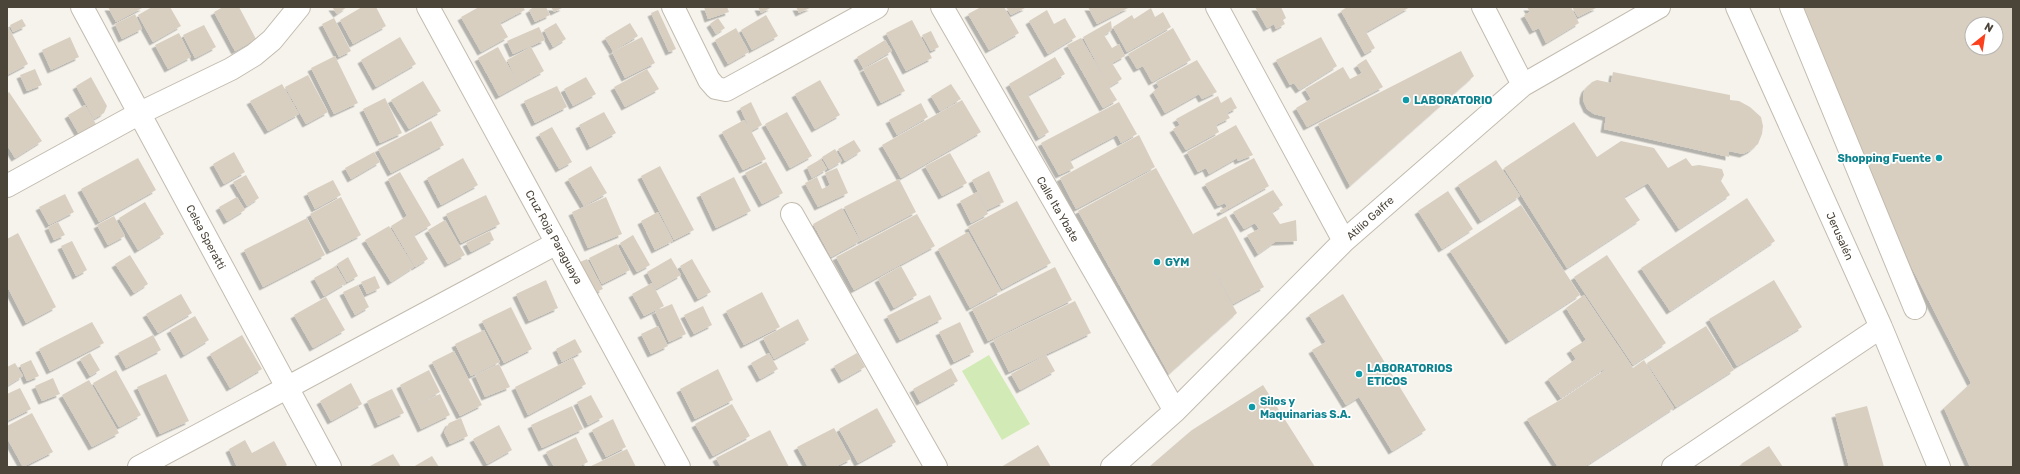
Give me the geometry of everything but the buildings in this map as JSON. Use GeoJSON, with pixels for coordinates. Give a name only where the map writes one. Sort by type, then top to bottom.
{"type":"FeatureCollection","features":[{"type":"Feature","properties":{"kind":"street","name":"Celsa Speratti"},"geometry":{"type":"LineString","coordinates":[[82,7],[330,467]]}},
{"type":"Feature","properties":{"kind":"street"},"geometry":{"type":"LineString","coordinates":[[7,186],[140,113],[231,69],[254,55],[272,40],[299,7]]}},
{"type":"Feature","properties":{"kind":"street","name":"Cruz Roja Paraguaya"},"geometry":{"type":"LineString","coordinates":[[428,7],[679,467]]}},
{"type":"Feature","properties":{"kind":"street"},"geometry":{"type":"LineString","coordinates":[[673,7],[709,80],[716,88],[726,90],[877,7]]}},
{"type":"Feature","properties":{"kind":"street","name":"Calle Ita Ybate"},"geometry":{"type":"LineString","coordinates":[[942,7],[1175,411]]}},
{"type":"Feature","properties":{"kind":"street"},"geometry":{"type":"LineString","coordinates":[[1217,7],[1344,241]]}},
{"type":"Feature","properties":{"kind":"street"},"geometry":{"type":"LineString","coordinates":[[1483,7],[1523,85]]}},
{"type":"Feature","properties":{"kind":"street","name":"Atilio Galfre"},"geometry":{"type":"LineString","coordinates":[[1112,467],[1175,411],[1344,241],[1523,85],[1659,7]]}},
{"type":"Feature","properties":{"kind":"street","name":"Jerusalén"},"geometry":{"type":"LineString","coordinates":[[1737,7],[1881,327],[1939,467]]}},
{"type":"Feature","properties":{"kind":"street"},"geometry":{"type":"LineString","coordinates":[[1791,7],[1915,308]]}},
{"type":"Feature","properties":{"kind":"street"},"geometry":{"type":"LineString","coordinates":[[792,214],[936,467]]}},
{"type":"Feature","properties":{"kind":"street"},"geometry":{"type":"LineString","coordinates":[[139,467],[557,243]]}},
{"type":"Feature","properties":{"kind":"street"},"geometry":{"type":"LineString","coordinates":[[1673,467],[1881,327]]}},
{"type":"Feature","properties":{"kind":"green space"},"geometry":{"type":"Polygon","coordinates":[[[989,355],[1030,424],[1002,440],[962,371],[989,355]]]}},
{"type":"Feature","properties":{"kind":"place","name":"LABORATORIO"},"geometry":{"type":"Point","coordinates":[1406,100]}},
{"type":"Feature","properties":{"kind":"place","name":"Shopping Fuente"},"geometry":{"type":"Point","coordinates":[1939,158]}},
{"type":"Feature","properties":{"kind":"place","name":"GYM"},"geometry":{"type":"Point","coordinates":[1157,262]}},
{"type":"Feature","properties":{"kind":"place","name":"LABORATORIOS ETICOS"},"geometry":{"type":"Point","coordinates":[1359,374]}},
{"type":"Feature","properties":{"kind":"place","name":"Silos y Maquinarias S.A."},"geometry":{"type":"Point","coordinates":[1252,407]}}]}
